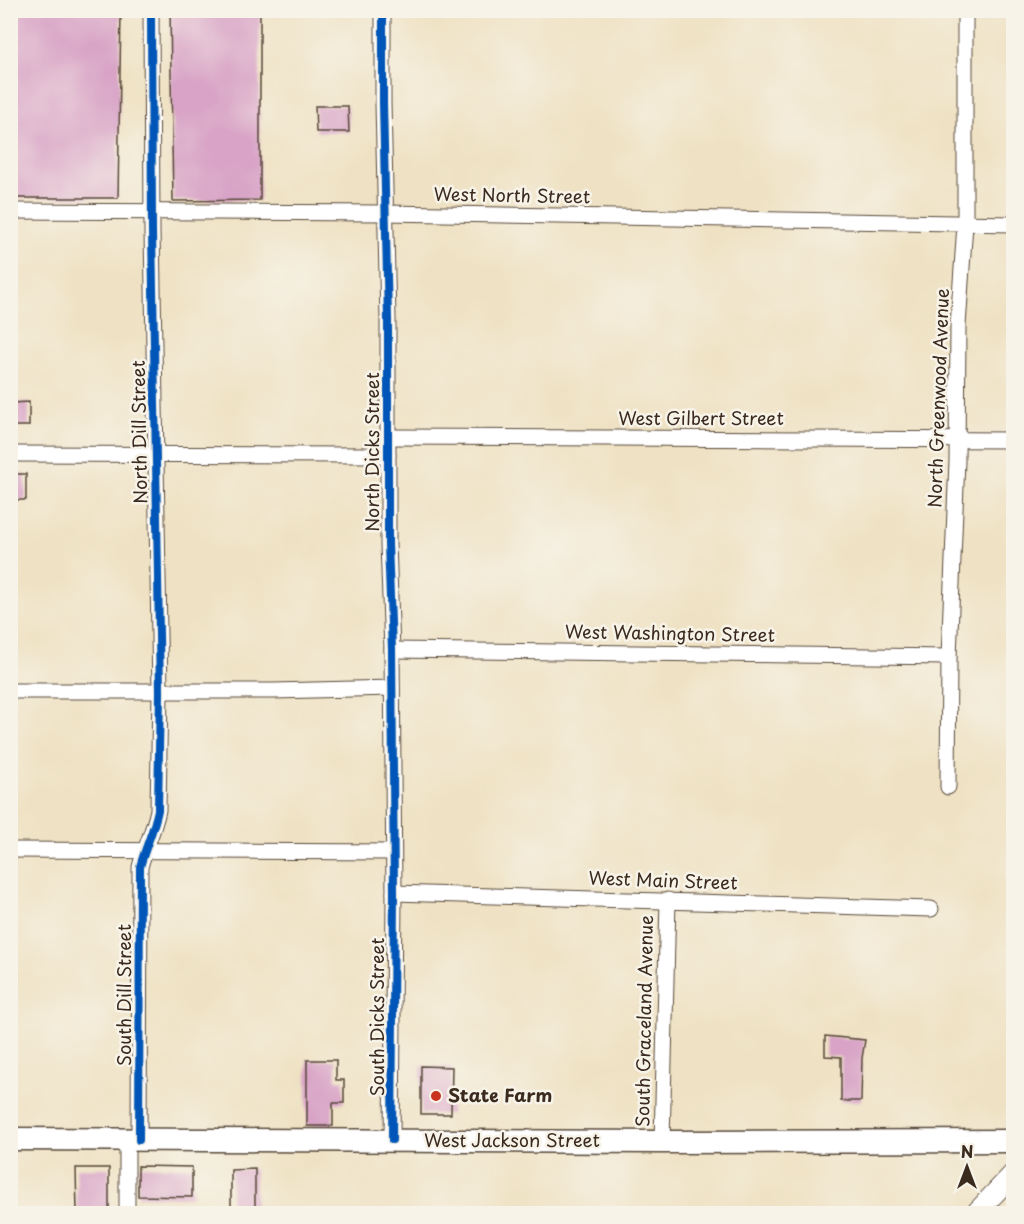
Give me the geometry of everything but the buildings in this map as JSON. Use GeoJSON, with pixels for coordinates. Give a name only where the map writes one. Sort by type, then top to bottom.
{"type":"FeatureCollection","features":[{"type":"Feature","properties":{"kind":"main road","name":"West Jackson Street"},"geometry":{"type":"LineString","coordinates":[[10,1139],[1014,1141]]}},
{"type":"Feature","properties":{"kind":"street","name":"North Dill Street"},"geometry":{"type":"LineString","coordinates":[[145,850],[155,826],[158,810],[160,692],[155,455],[151,10]]}},
{"type":"Feature","properties":{"kind":"street","name":"North Dicks Street"},"geometry":{"type":"LineString","coordinates":[[383,10],[394,893]]}},
{"type":"Feature","properties":{"kind":"street","name":"North Greenwood Avenue"},"geometry":{"type":"LineString","coordinates":[[948,787],[949,657],[957,461],[958,326],[965,224],[965,10]]}},
{"type":"Feature","properties":{"kind":"street","name":"West North Street"},"geometry":{"type":"LineString","coordinates":[[10,211],[385,213],[1014,224]]}},
{"type":"Feature","properties":{"kind":"street","name":"West Gilbert Street"},"geometry":{"type":"LineString","coordinates":[[388,437],[1014,441]]}},
{"type":"Feature","properties":{"kind":"street"},"geometry":{"type":"LineString","coordinates":[[10,454],[388,455]]}},
{"type":"Feature","properties":{"kind":"street","name":"West Washington Street"},"geometry":{"type":"LineString","coordinates":[[392,650],[949,657]]}},
{"type":"Feature","properties":{"kind":"street"},"geometry":{"type":"LineString","coordinates":[[10,691],[160,692],[392,688]]}},
{"type":"Feature","properties":{"kind":"street"},"geometry":{"type":"LineString","coordinates":[[10,850],[393,852]]}},
{"type":"Feature","properties":{"kind":"street","name":"South Dill Street"},"geometry":{"type":"LineString","coordinates":[[127,1214],[133,1140],[140,867],[145,850]]}},
{"type":"Feature","properties":{"kind":"street","name":"West Main Street"},"geometry":{"type":"LineString","coordinates":[[394,893],[931,909]]}},
{"type":"Feature","properties":{"kind":"street","name":"South Dicks Street"},"geometry":{"type":"LineString","coordinates":[[392,1140],[394,893]]}},
{"type":"Feature","properties":{"kind":"street","name":"South Graceland Avenue"},"geometry":{"type":"LineString","coordinates":[[662,1142],[668,900]]}},
{"type":"Feature","properties":{"kind":"street"},"geometry":{"type":"LineString","coordinates":[[975,1214],[1014,1173]]}},
{"type":"Feature","properties":{"kind":"cycle path"},"geometry":{"type":"LineString","coordinates":[[139,1140],[140,867],[158,810],[160,692],[152,231],[151,10]]}},
{"type":"Feature","properties":{"kind":"cycle path"},"geometry":{"type":"LineString","coordinates":[[383,10],[394,893],[392,1140]]}},
{"type":"Feature","properties":{"kind":"place","name":"State Farm"},"geometry":{"type":"Point","coordinates":[436,1096]}}]}
